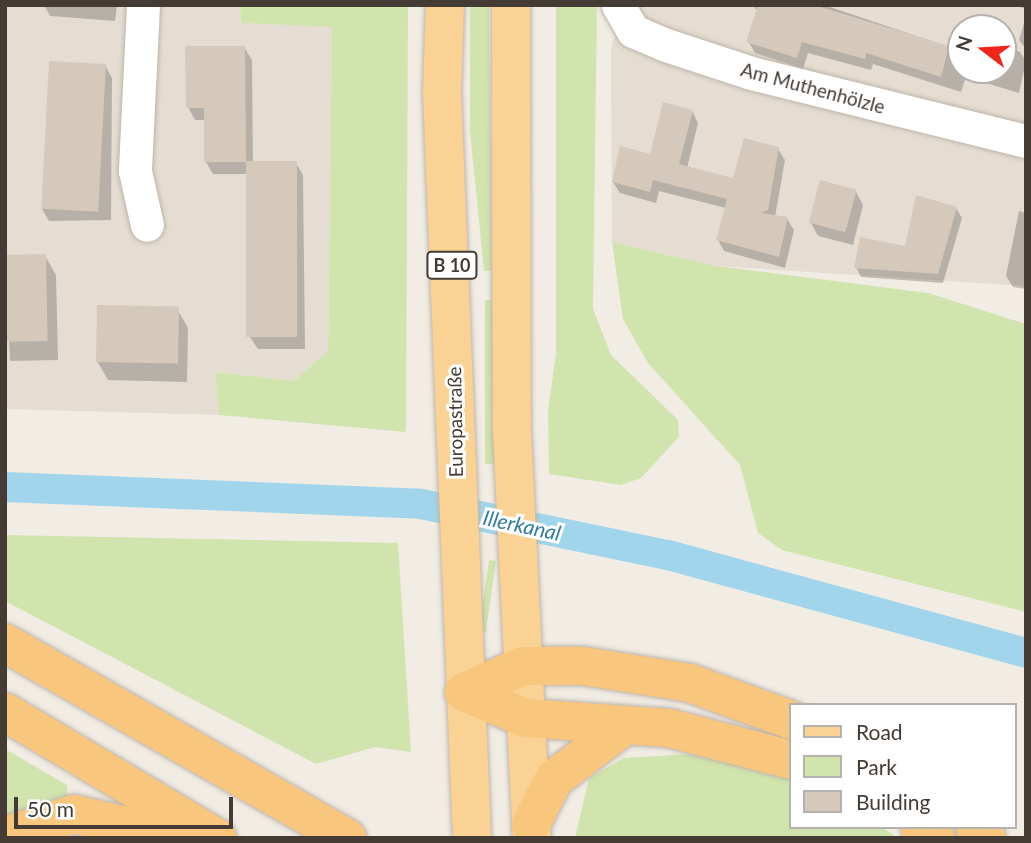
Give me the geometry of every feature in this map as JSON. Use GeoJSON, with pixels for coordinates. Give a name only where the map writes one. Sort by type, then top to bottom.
{"type":"FeatureCollection","features":[{"type":"Feature","properties":{"kind":"highway"},"geometry":{"type":"LineString","coordinates":[[5,643],[347,838]]}},
{"type":"Feature","properties":{"kind":"highway"},"geometry":{"type":"LineString","coordinates":[[464,692],[523,666],[583,666],[690,683],[790,720]]}},
{"type":"Feature","properties":{"kind":"highway"},"geometry":{"type":"LineString","coordinates":[[464,692],[526,718],[722,737],[790,760]]}},
{"type":"Feature","properties":{"kind":"highway"},"geometry":{"type":"LineString","coordinates":[[5,712],[217,838]]}},
{"type":"Feature","properties":{"kind":"highway"},"geometry":{"type":"LineString","coordinates":[[531,831],[554,779],[624,726]]}},
{"type":"Feature","properties":{"kind":"highway"},"geometry":{"type":"LineString","coordinates":[[5,836],[74,814],[179,838]]}},
{"type":"Feature","properties":{"kind":"main road","name":"Europastraße"},"geometry":{"type":"LineString","coordinates":[[445,5],[442,92],[464,692],[472,838]]}},
{"type":"Feature","properties":{"kind":"main road"},"geometry":{"type":"LineString","coordinates":[[511,5],[512,432],[531,831]]}},
{"type":"Feature","properties":{"kind":"street"},"geometry":{"type":"LineString","coordinates":[[143,5],[135,171],[147,225]]}},
{"type":"Feature","properties":{"kind":"street","name":"Am Muthenhölzle"},"geometry":{"type":"LineString","coordinates":[[618,5],[634,31],[663,44],[751,73],[1026,141]]}},
{"type":"Feature","properties":{"kind":"shaded area"},"geometry":{"type":"Polygon","coordinates":[[[5,5],[240,5],[241,23],[332,26],[328,351],[294,381],[215,372],[219,415],[5,409],[5,5]]]}},
{"type":"Feature","properties":{"kind":"shaded area"},"geometry":{"type":"Polygon","coordinates":[[[622,5],[1026,5],[1026,286],[716,266],[612,242],[611,50],[622,5]]]}},
{"type":"Feature","properties":{"kind":"green space"},"geometry":{"type":"Polygon","coordinates":[[[240,5],[408,5],[406,432],[219,415],[215,372],[294,381],[328,351],[332,27],[241,23],[240,5]]]}},
{"type":"Feature","properties":{"kind":"green space"},"geometry":{"type":"Polygon","coordinates":[[[470,5],[489,5],[492,271],[484,271],[470,131],[470,5]]]}},
{"type":"Feature","properties":{"kind":"green space"},"geometry":{"type":"Polygon","coordinates":[[[556,5],[597,5],[593,309],[611,355],[678,420],[679,437],[641,478],[621,485],[549,474],[548,411],[556,353],[556,5]]]}},
{"type":"Feature","properties":{"kind":"green space"},"geometry":{"type":"Polygon","coordinates":[[[612,242],[716,266],[928,293],[1026,324],[1026,612],[782,550],[758,533],[740,465],[648,363],[623,319],[612,242]]]}},
{"type":"Feature","properties":{"kind":"green space"},"geometry":{"type":"Polygon","coordinates":[[[485,300],[494,300],[494,464],[485,464],[485,300]]]}},
{"type":"Feature","properties":{"kind":"green space"},"geometry":{"type":"Polygon","coordinates":[[[5,535],[398,543],[411,752],[375,747],[316,764],[5,601],[5,535]]]}},
{"type":"Feature","properties":{"kind":"green space"},"geometry":{"type":"Polygon","coordinates":[[[489,560],[496,561],[486,632],[479,631],[489,560]]]}},
{"type":"Feature","properties":{"kind":"green space"},"geometry":{"type":"Polygon","coordinates":[[[5,749],[67,785],[67,800],[5,822],[5,749]]]}},
{"type":"Feature","properties":{"kind":"green space"},"geometry":{"type":"Polygon","coordinates":[[[690,754],[790,778],[790,829],[884,829],[899,838],[575,838],[589,778],[624,758],[690,754]]]}},
{"type":"Feature","properties":{"kind":"building"},"geometry":{"type":"Polygon","coordinates":[[[758,5],[814,5],[947,45],[947,54],[941,77],[866,53],[865,59],[802,42],[797,58],[746,42],[758,5]]]}},
{"type":"Feature","properties":{"kind":"building"},"geometry":{"type":"Polygon","coordinates":[[[185,46],[245,46],[246,162],[204,162],[204,108],[186,108],[185,46]]]}},
{"type":"Feature","properties":{"kind":"building"},"geometry":{"type":"Polygon","coordinates":[[[49,61],[106,64],[98,212],[41,209],[49,61]]]}},
{"type":"Feature","properties":{"kind":"building"},"geometry":{"type":"Polygon","coordinates":[[[663,102],[693,110],[679,164],[733,178],[744,138],[779,147],[768,210],[761,213],[788,217],[779,257],[716,240],[727,199],[653,180],[650,192],[612,182],[620,146],[650,154],[663,102]]]}},
{"type":"Feature","properties":{"kind":"building"},"geometry":{"type":"Polygon","coordinates":[[[246,161],[297,161],[297,337],[246,337],[246,161]]]}},
{"type":"Feature","properties":{"kind":"building"},"geometry":{"type":"Polygon","coordinates":[[[820,180],[857,190],[845,232],[809,223],[820,180]]]}},
{"type":"Feature","properties":{"kind":"building"},"geometry":{"type":"Polygon","coordinates":[[[916,195],[957,207],[938,274],[854,268],[860,237],[905,246],[916,195]]]}},
{"type":"Feature","properties":{"kind":"building"},"geometry":{"type":"Polygon","coordinates":[[[46,254],[48,341],[7,342],[5,255],[46,254]]]}},
{"type":"Feature","properties":{"kind":"building"},"geometry":{"type":"Polygon","coordinates":[[[97,305],[179,306],[178,363],[96,362],[97,305]]]}},
{"type":"Feature","properties":{"kind":"waterway","name":"Illerkanal"},"geometry":{"type":"LineString","coordinates":[[5,487],[421,504],[668,555],[1026,653]]}}]}
